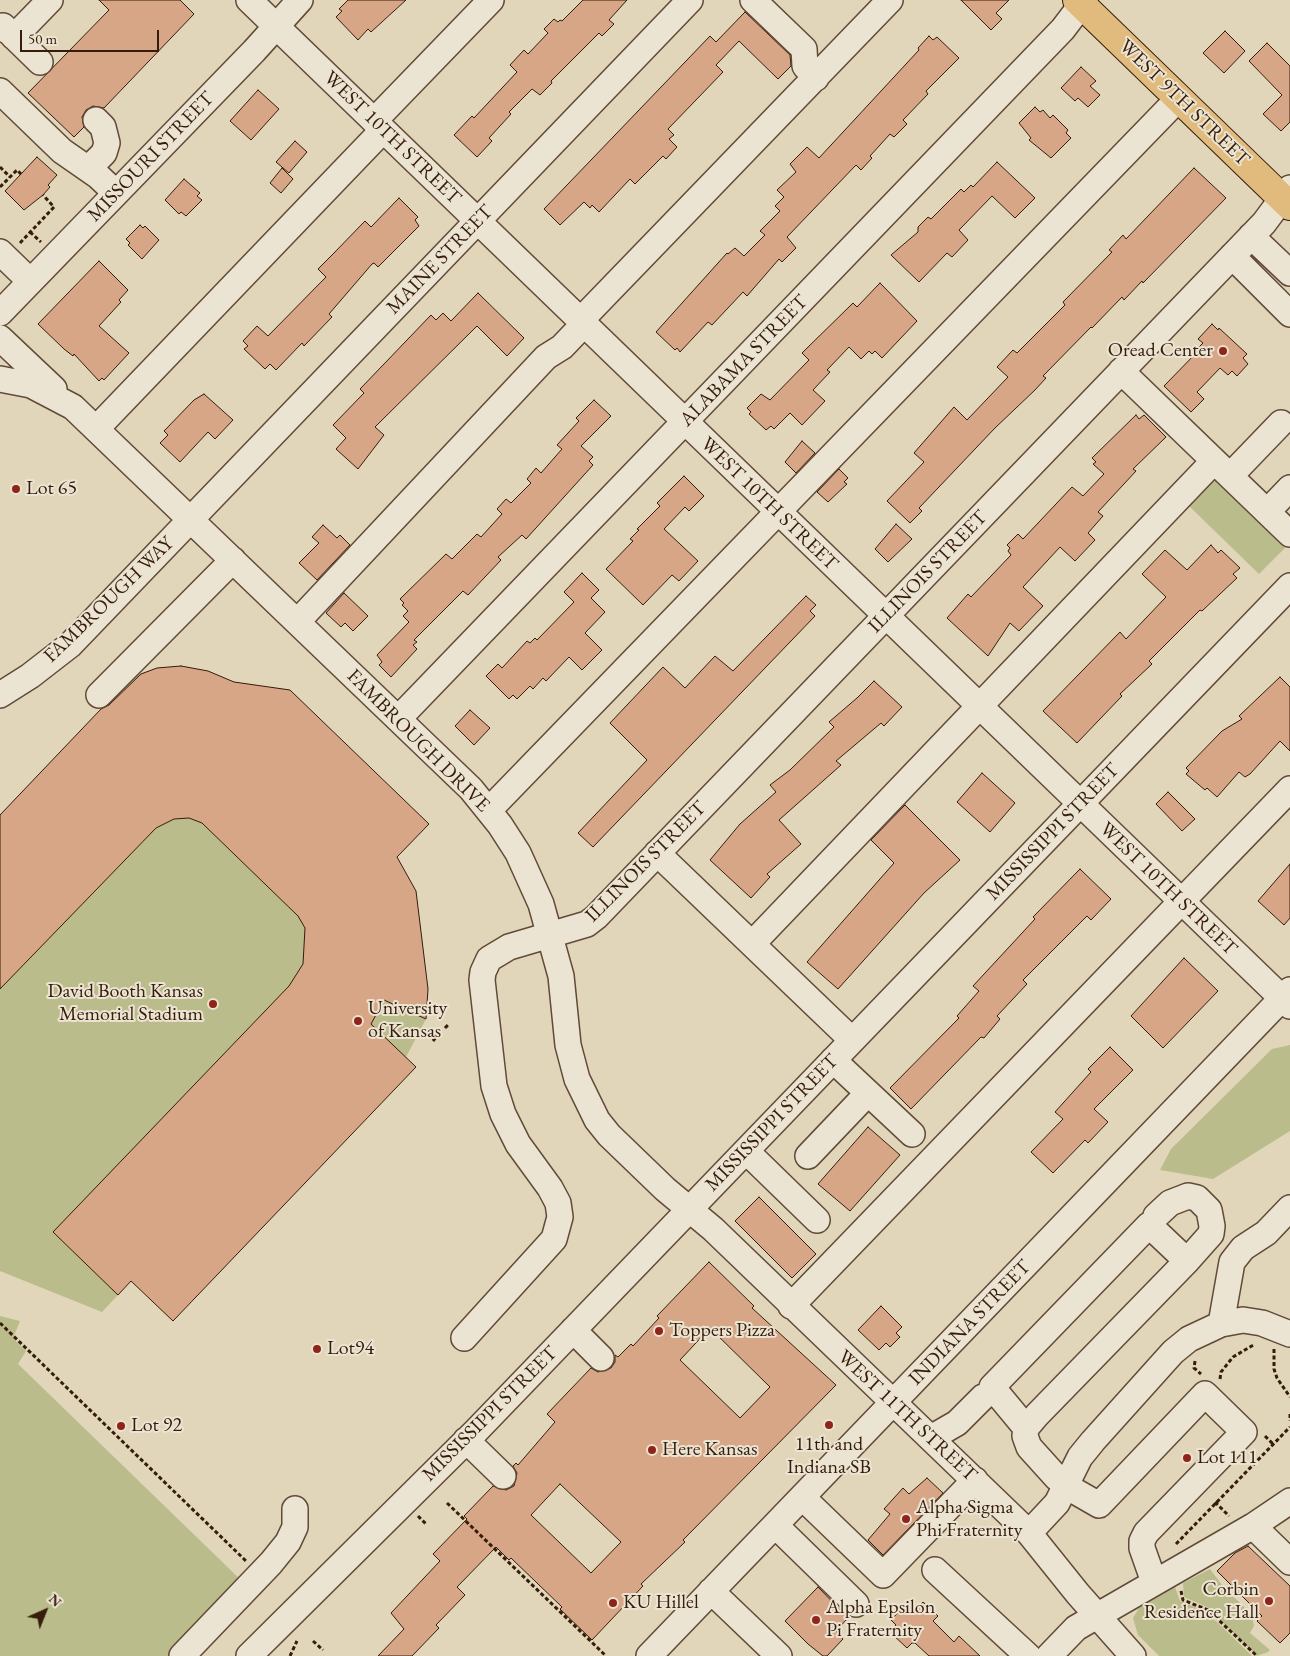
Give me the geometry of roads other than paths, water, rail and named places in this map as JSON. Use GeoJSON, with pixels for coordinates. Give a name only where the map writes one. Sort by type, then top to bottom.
{"type":"FeatureCollection","features":[{"type":"Feature","properties":{"kind":"main road","name":"WEST 9TH STREET"},"geometry":{"type":"LineString","coordinates":[[1081,1],[1179,98],[1287,197]]}},
{"type":"Feature","properties":{"kind":"street"},"geometry":{"type":"LineString","coordinates":[[40,62],[7,33],[50,0]]}},
{"type":"Feature","properties":{"kind":"street","name":"WEST 10TH STREET"},"geometry":{"type":"LineString","coordinates":[[249,0],[979,707],[1181,901],[1287,998]]}},
{"type":"Feature","properties":{"kind":"street","name":"MISSOURI STREET"},"geometry":{"type":"LineString","coordinates":[[0,313],[300,0]]}},
{"type":"Feature","properties":{"kind":"street"},"geometry":{"type":"LineString","coordinates":[[96,429],[379,126],[492,0]]}},
{"type":"Feature","properties":{"kind":"street","name":"MAINE STREET"},"geometry":{"type":"LineString","coordinates":[[190,520],[690,0]]}},
{"type":"Feature","properties":{"kind":"street"},"geometry":{"type":"LineString","coordinates":[[753,0],[804,49],[805,66],[816,78]]}},
{"type":"Feature","properties":{"kind":"street"},"geometry":{"type":"LineString","coordinates":[[298,621],[546,356],[562,346],[890,0]]}},
{"type":"Feature","properties":{"kind":"street","name":"ALABAMA STREET"},"geometry":{"type":"LineString","coordinates":[[399,718],[1063,30],[1081,1]]}},
{"type":"Feature","properties":{"kind":"street"},"geometry":{"type":"LineString","coordinates":[[0,91],[31,108],[62,151],[88,169],[116,193]]}},
{"type":"Feature","properties":{"kind":"street"},"geometry":{"type":"LineString","coordinates":[[488,810],[1179,98]]}},
{"type":"Feature","properties":{"kind":"street"},"geometry":{"type":"LineString","coordinates":[[88,169],[104,153],[107,143],[103,127],[96,120]]}},
{"type":"Feature","properties":{"kind":"street","name":"ILLINOIS STREET"},"geometry":{"type":"LineString","coordinates":[[464,1338],[543,1252],[554,1239],[559,1226],[558,1203],[518,1144],[497,1096],[485,1020],[482,980],[485,965],[495,955],[509,948],[587,924],[592,920],[1287,197]]}},
{"type":"Feature","properties":{"kind":"street"},"geometry":{"type":"LineString","coordinates":[[1251,236],[1290,273]]}},
{"type":"Feature","properties":{"kind":"street"},"geometry":{"type":"LineString","coordinates":[[9,248],[30,281]]}},
{"type":"Feature","properties":{"kind":"street"},"geometry":{"type":"LineString","coordinates":[[1232,256],[1290,314]]}},
{"type":"Feature","properties":{"kind":"street"},"geometry":{"type":"LineString","coordinates":[[0,338],[73,407]]}},
{"type":"Feature","properties":{"kind":"street"},"geometry":{"type":"LineString","coordinates":[[1121,371],[1290,534]]}},
{"type":"Feature","properties":{"kind":"street","name":"FAMBROUGH DRIVE"},"geometry":{"type":"LineString","coordinates":[[0,379],[31,385],[48,392],[73,407],[455,772],[488,810],[518,853],[527,871],[551,934],[561,976],[568,1046],[577,1080],[587,1101],[609,1135],[689,1209]]}},
{"type":"Feature","properties":{"kind":"street"},"geometry":{"type":"LineString","coordinates":[[752,944],[979,707],[1222,469],[1287,423]]}},
{"type":"Feature","properties":{"kind":"street"},"geometry":{"type":"LineString","coordinates":[[1267,512],[1290,488]]}},
{"type":"Feature","properties":{"kind":"street","name":"FAMBROUGH WAY"},"geometry":{"type":"LineString","coordinates":[[0,695],[70,645],[190,520]]}},
{"type":"Feature","properties":{"kind":"street"},"geometry":{"type":"LineString","coordinates":[[99,695],[233,560]]}},
{"type":"Feature","properties":{"kind":"street","name":"MISSISSIPPI STREET"},"geometry":{"type":"LineString","coordinates":[[249,1656],[466,1440],[1290,586]]}},
{"type":"Feature","properties":{"kind":"street"},"geometry":{"type":"LineString","coordinates":[[791,1306],[1290,789]]}},
{"type":"Feature","properties":{"kind":"street"},"geometry":{"type":"LineString","coordinates":[[657,853],[852,1040]]}},
{"type":"Feature","properties":{"kind":"street","name":"INDIANA STREET"},"geometry":{"type":"LineString","coordinates":[[649,1656],[1287,998]]}},
{"type":"Feature","properties":{"kind":"street"},"geometry":{"type":"LineString","coordinates":[[833,1060],[912,1134]]}},
{"type":"Feature","properties":{"kind":"street"},"geometry":{"type":"LineString","coordinates":[[808,1156],[868,1093]]}},
{"type":"Feature","properties":{"kind":"street"},"geometry":{"type":"LineString","coordinates":[[746,1151],[817,1220]]}},
{"type":"Feature","properties":{"kind":"street"},"geometry":{"type":"LineString","coordinates":[[1154,1582],[1142,1548],[1142,1541],[1146,1533],[1244,1432],[1205,1394],[1099,1505],[1066,1486],[1029,1447],[1025,1436],[1026,1428],[1211,1234],[1210,1210],[1197,1198],[1188,1196],[1170,1202],[1156,1216]]}},
{"type":"Feature","properties":{"kind":"street"},"geometry":{"type":"LineString","coordinates":[[1220,1324],[1232,1262],[1243,1248],[1266,1233],[1290,1208]]}},
{"type":"Feature","properties":{"kind":"street","name":"WEST 11TH STREET"},"geometry":{"type":"LineString","coordinates":[[689,1209],[713,1229],[791,1306],[1029,1532],[1096,1616],[1133,1656]]}},
{"type":"Feature","properties":{"kind":"street"},"geometry":{"type":"LineString","coordinates":[[1026,1428],[992,1387],[1149,1225],[1187,1261]]}},
{"type":"Feature","properties":{"kind":"street"},"geometry":{"type":"LineString","coordinates":[[1029,1532],[1058,1503],[1080,1457],[1093,1441],[1173,1352],[1189,1339],[1220,1324],[1243,1320],[1269,1325],[1282,1340]]}},
{"type":"Feature","properties":{"kind":"street"},"geometry":{"type":"LineString","coordinates":[[573,1330],[601,1358]]}},
{"type":"Feature","properties":{"kind":"street"},"geometry":{"type":"LineString","coordinates":[[931,1438],[957,1423],[983,1397]]}},
{"type":"Feature","properties":{"kind":"street"},"geometry":{"type":"LineString","coordinates":[[466,1440],[503,1476]]}},
{"type":"Feature","properties":{"kind":"street"},"geometry":{"type":"LineString","coordinates":[[802,1497],[883,1575],[974,1480]]}},
{"type":"Feature","properties":{"kind":"street"},"geometry":{"type":"LineString","coordinates":[[1049,1656],[1076,1628],[1252,1526],[1290,1501]]}},
{"type":"Feature","properties":{"kind":"street"},"geometry":{"type":"LineString","coordinates":[[182,1656],[271,1563],[288,1542],[295,1527],[295,1509]]}},
{"type":"Feature","properties":{"kind":"street"},"geometry":{"type":"LineString","coordinates":[[775,1525],[856,1604]]}},
{"type":"Feature","properties":{"kind":"street"},"geometry":{"type":"LineString","coordinates":[[1252,1526],[1290,1562]]}},
{"type":"Feature","properties":{"kind":"street"},"geometry":{"type":"LineString","coordinates":[[935,1570],[1028,1656]]}},
{"type":"Feature","properties":{"kind":"street"},"geometry":{"type":"LineString","coordinates":[[711,1591],[770,1653]]}},
{"type":"Feature","properties":{"kind":"place","name":"Oread Center"},"geometry":{"type":"Point","coordinates":[1223,351]}},
{"type":"Feature","properties":{"kind":"place","name":"Lot 65"},"geometry":{"type":"Point","coordinates":[16,489]}},
{"type":"Feature","properties":{"kind":"place","name":"David Booth Kansas Memorial Stadium"},"geometry":{"type":"Point","coordinates":[213,1004]}},
{"type":"Feature","properties":{"kind":"place","name":"University of Kansas"},"geometry":{"type":"Point","coordinates":[358,1021]}},
{"type":"Feature","properties":{"kind":"place","name":"Toppers Pizza"},"geometry":{"type":"Point","coordinates":[659,1331]}},
{"type":"Feature","properties":{"kind":"place","name":"Lot94"},"geometry":{"type":"Point","coordinates":[317,1349]}},
{"type":"Feature","properties":{"kind":"place","name":"11th and Indiana SB"},"geometry":{"type":"Point","coordinates":[829,1425]}},
{"type":"Feature","properties":{"kind":"place","name":"Lot 92"},"geometry":{"type":"Point","coordinates":[121,1426]}},
{"type":"Feature","properties":{"kind":"place","name":"Here Kansas"},"geometry":{"type":"Point","coordinates":[652,1450]}},
{"type":"Feature","properties":{"kind":"place","name":"Lot 111"},"geometry":{"type":"Point","coordinates":[1187,1458]}},
{"type":"Feature","properties":{"kind":"place","name":"Alpha Sigma Phi Fraternity"},"geometry":{"type":"Point","coordinates":[906,1519]}},
{"type":"Feature","properties":{"kind":"place","name":"Corbin Residence Hall"},"geometry":{"type":"Point","coordinates":[1269,1601]}},
{"type":"Feature","properties":{"kind":"place","name":"KU Hillel"},"geometry":{"type":"Point","coordinates":[613,1603]}},
{"type":"Feature","properties":{"kind":"place","name":"Alpha Epsilon Pi Fraternity"},"geometry":{"type":"Point","coordinates":[816,1620]}}]}
